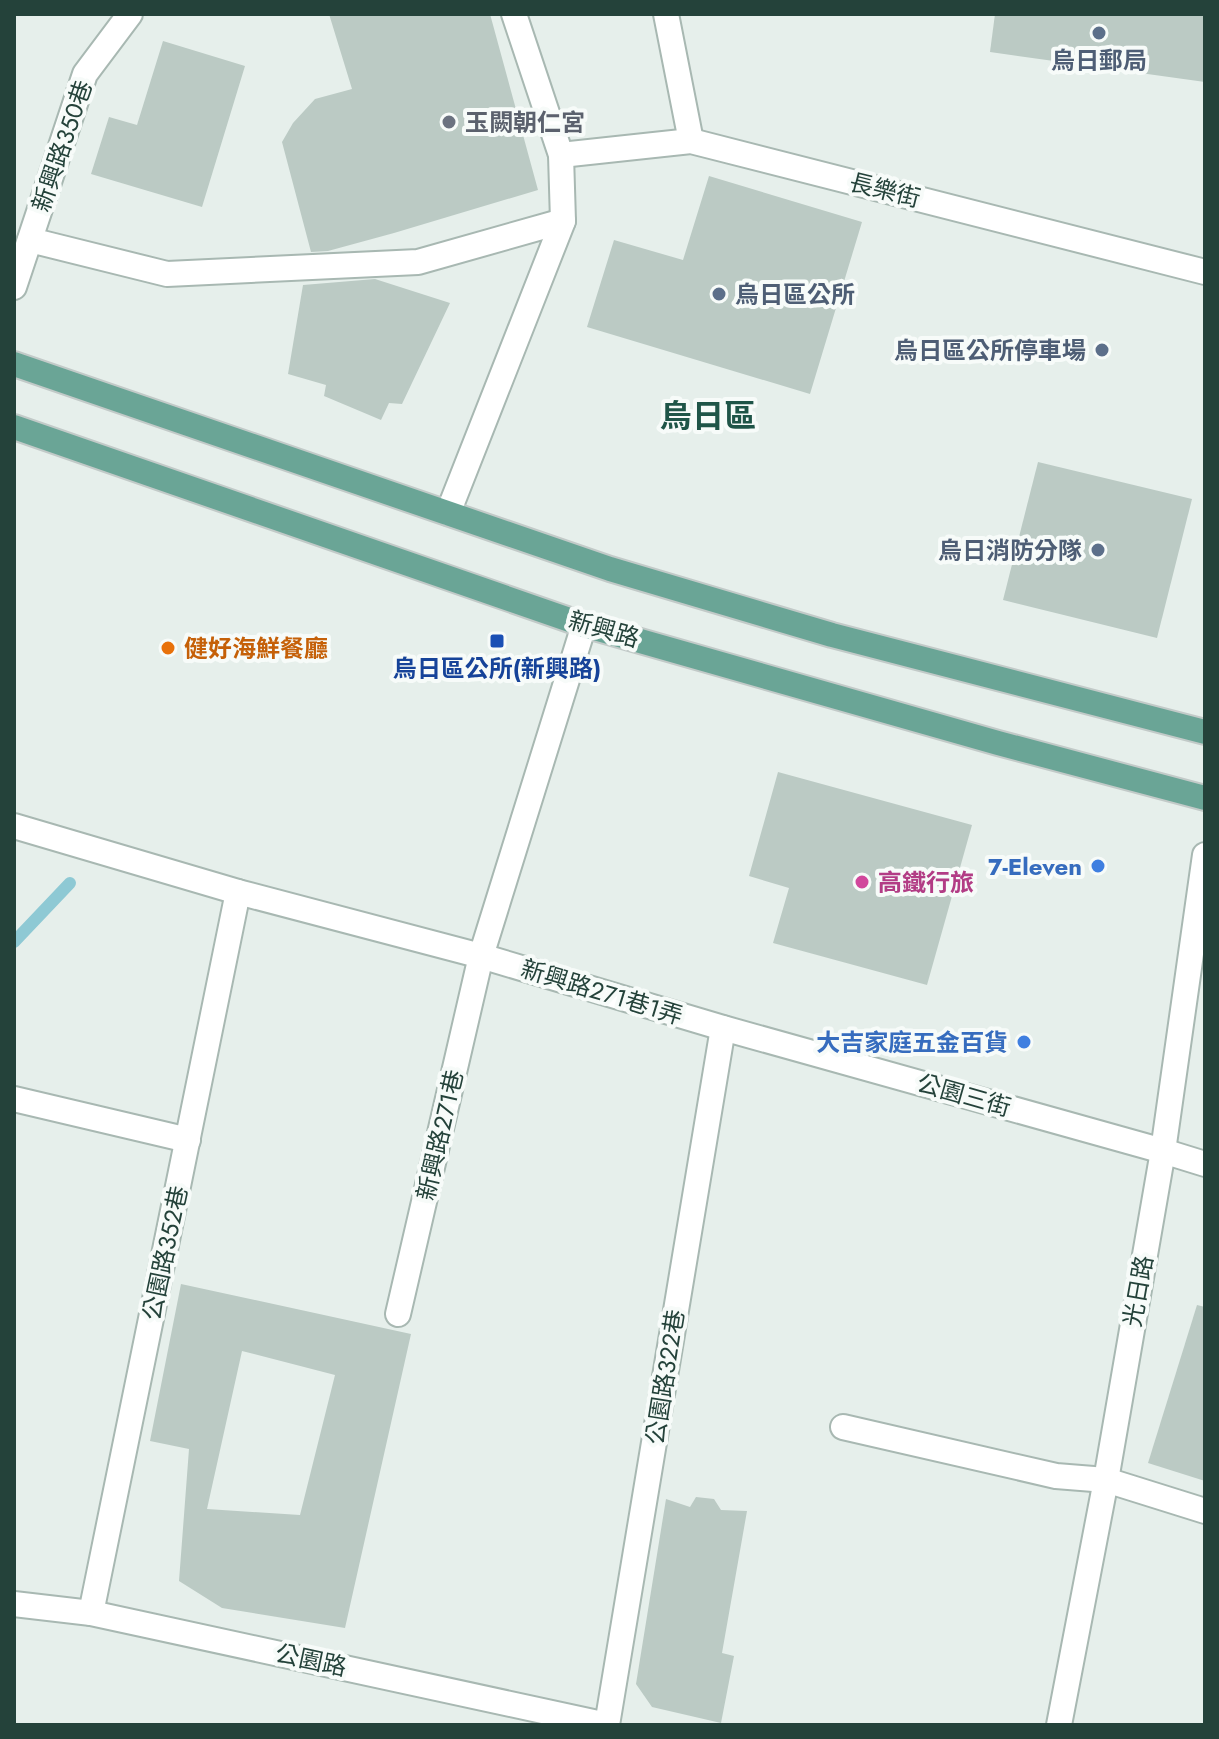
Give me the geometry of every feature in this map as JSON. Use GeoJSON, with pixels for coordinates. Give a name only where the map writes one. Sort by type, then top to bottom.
{"type":"FeatureCollection","features":[{"type":"Feature","properties":{"kind":"main road"},"geometry":{"type":"LineString","coordinates":[[14,364],[610,569],[832,635],[1205,732]]}},
{"type":"Feature","properties":{"kind":"main road","name":"新興路"},"geometry":{"type":"LineString","coordinates":[[14,427],[584,625],[998,743],[1205,798]]}},
{"type":"Feature","properties":{"kind":"street","name":"新興路350巷"},"geometry":{"type":"LineString","coordinates":[[14,287],[85,74],[130,14]]}},
{"type":"Feature","properties":{"kind":"street"},"geometry":{"type":"LineString","coordinates":[[448,513],[563,221],[561,155],[514,14]]}},
{"type":"Feature","properties":{"kind":"street"},"geometry":{"type":"LineString","coordinates":[[666,14],[691,141]]}},
{"type":"Feature","properties":{"kind":"street","name":"長樂街"},"geometry":{"type":"LineString","coordinates":[[561,155],[691,141],[1205,272]]}},
{"type":"Feature","properties":{"kind":"street"},"geometry":{"type":"LineString","coordinates":[[30,240],[167,274],[418,262],[563,221]]}},
{"type":"Feature","properties":{"kind":"street","name":"新興路271巷"},"geometry":{"type":"LineString","coordinates":[[398,1314],[481,956],[584,625]]}},
{"type":"Feature","properties":{"kind":"street"},"geometry":{"type":"LineString","coordinates":[[14,826],[238,892],[481,956]]}},
{"type":"Feature","properties":{"kind":"street","name":"光日路"},"geometry":{"type":"LineString","coordinates":[[1059,1725],[1106,1480],[1163,1151],[1205,855]]}},
{"type":"Feature","properties":{"kind":"street","name":"公園路352巷"},"geometry":{"type":"LineString","coordinates":[[91,1613],[238,892]]}},
{"type":"Feature","properties":{"kind":"street","name":"新興路271巷1弄"},"geometry":{"type":"LineString","coordinates":[[481,956],[723,1028]]}},
{"type":"Feature","properties":{"kind":"street","name":"公園三街"},"geometry":{"type":"LineString","coordinates":[[723,1028],[1205,1164]]}},
{"type":"Feature","properties":{"kind":"street","name":"公園路322巷"},"geometry":{"type":"LineString","coordinates":[[607,1725],[723,1028]]}},
{"type":"Feature","properties":{"kind":"street"},"geometry":{"type":"LineString","coordinates":[[14,1099],[188,1140]]}},
{"type":"Feature","properties":{"kind":"street"},"geometry":{"type":"LineString","coordinates":[[843,1427],[1056,1476],[1106,1480],[1205,1511]]}},
{"type":"Feature","properties":{"kind":"street","name":"公園路"},"geometry":{"type":"LineString","coordinates":[[14,1604],[91,1613],[607,1725]]}},
{"type":"Feature","properties":{"kind":"building","name":"玉闕朝仁宮"},"geometry":{"type":"Polygon","coordinates":[[[329,14],[490,14],[538,190],[394,233],[328,251],[311,252],[282,142],[293,123],[315,99],[352,89],[329,14]]]}},
{"type":"Feature","properties":{"kind":"building","name":"烏日郵局"},"geometry":{"type":"Polygon","coordinates":[[[995,14],[1205,14],[1205,82],[990,52],[995,14]]]}},
{"type":"Feature","properties":{"kind":"building"},"geometry":{"type":"Polygon","coordinates":[[[163,41],[245,66],[202,207],[91,174],[109,117],[137,125],[163,41]]]}},
{"type":"Feature","properties":{"kind":"building","name":"烏日區公所"},"geometry":{"type":"Polygon","coordinates":[[[709,176],[862,222],[810,394],[587,327],[614,240],[683,260],[709,176]]]}},
{"type":"Feature","properties":{"kind":"building"},"geometry":{"type":"Polygon","coordinates":[[[375,279],[450,303],[402,404],[389,403],[381,420],[324,396],[326,385],[288,374],[303,285],[375,279]]]}},
{"type":"Feature","properties":{"kind":"building","name":"烏日消防分隊"},"geometry":{"type":"Polygon","coordinates":[[[1038,462],[1192,499],[1157,638],[1003,600],[1038,462]]]}},
{"type":"Feature","properties":{"kind":"building","name":"高鐵行旅"},"geometry":{"type":"Polygon","coordinates":[[[778,772],[972,825],[927,985],[773,943],[789,888],[749,876],[778,772]]]}},
{"type":"Feature","properties":{"kind":"building"},"geometry":{"type":"Polygon","coordinates":[[[181,1284],[411,1334],[345,1628],[222,1608],[179,1581],[189,1449],[150,1441],[181,1284]],[[242,1351],[207,1509],[300,1515],[335,1375],[242,1351]]]}},
{"type":"Feature","properties":{"kind":"building"},"geometry":{"type":"Polygon","coordinates":[[[1197,1305],[1205,1307],[1205,1481],[1148,1463],[1197,1305]]]}},
{"type":"Feature","properties":{"kind":"building"},"geometry":{"type":"Polygon","coordinates":[[[696,1497],[714,1499],[721,1510],[747,1511],[722,1653],[734,1656],[721,1723],[652,1707],[636,1684],[666,1499],[690,1507],[696,1497]]]}},
{"type":"Feature","properties":{"kind":"waterway"},"geometry":{"type":"LineString","coordinates":[[14,942],[70,883]]}},
{"type":"Feature","properties":{"kind":"place","name":"烏日郵局"},"geometry":{"type":"Point","coordinates":[1099,33]}},
{"type":"Feature","properties":{"kind":"place","name":"玉闕朝仁宮"},"geometry":{"type":"Point","coordinates":[449,122]}},
{"type":"Feature","properties":{"kind":"place","name":"烏日區公所"},"geometry":{"type":"Point","coordinates":[719,294]}},
{"type":"Feature","properties":{"kind":"place","name":"烏日區公所停車場"},"geometry":{"type":"Point","coordinates":[1102,350]}},
{"type":"Feature","properties":{"kind":"place","name":"烏日消防分隊"},"geometry":{"type":"Point","coordinates":[1098,550]}},
{"type":"Feature","properties":{"kind":"place","name":"烏日區公所(新興路)"},"geometry":{"type":"Point","coordinates":[497,641]}},
{"type":"Feature","properties":{"kind":"place","name":"健好海鮮餐廳"},"geometry":{"type":"Point","coordinates":[168,648]}},
{"type":"Feature","properties":{"kind":"place","name":"7-Eleven"},"geometry":{"type":"Point","coordinates":[1098,866]}},
{"type":"Feature","properties":{"kind":"place","name":"高鐵行旅"},"geometry":{"type":"Point","coordinates":[862,882]}},
{"type":"Feature","properties":{"kind":"place","name":"大吉家庭五金百貨"},"geometry":{"type":"Point","coordinates":[1024,1042]}},
{"type":"Feature","properties":{"kind":"district","name":"烏日區"},"geometry":{"type":"Point","coordinates":[708,416]}}]}
